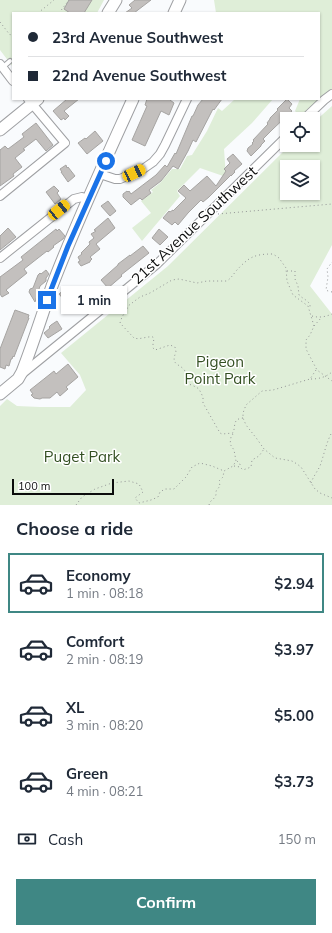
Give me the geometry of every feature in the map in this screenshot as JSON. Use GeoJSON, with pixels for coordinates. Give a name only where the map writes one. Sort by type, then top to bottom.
{"type":"FeatureCollection","features":[{"type":"Feature","properties":{"kind":"street"},"geometry":{"type":"LineString","coordinates":[[109,12],[116,0]]}},
{"type":"Feature","properties":{"kind":"street"},"geometry":{"type":"LineString","coordinates":[[174,12],[180,0]]}},
{"type":"Feature","properties":{"kind":"street"},"geometry":{"type":"LineString","coordinates":[[1,66],[8,78]]}},
{"type":"Feature","properties":{"kind":"street"},"geometry":{"type":"LineString","coordinates":[[311,112],[332,94]]}},
{"type":"Feature","properties":{"kind":"street"},"geometry":{"type":"LineString","coordinates":[[20,376],[52,286],[88,199],[133,100]]}},
{"type":"Feature","properties":{"kind":"street"},"geometry":{"type":"LineString","coordinates":[[100,174],[115,179],[120,179],[143,169],[153,162],[165,145],[186,100]]}},
{"type":"Feature","properties":{"kind":"street"},"geometry":{"type":"LineString","coordinates":[[0,130],[33,101],[65,143],[0,196]]}},
{"type":"Feature","properties":{"kind":"street","name":"21st Avenue Southwest"},"geometry":{"type":"LineString","coordinates":[[0,394],[157,264],[280,143]]}},
{"type":"Feature","properties":{"kind":"street"},"geometry":{"type":"LineString","coordinates":[[0,258],[74,199],[82,197],[88,199]]}},
{"type":"Feature","properties":{"kind":"street"},"geometry":{"type":"LineString","coordinates":[[27,357],[35,359],[42,358]]}},
{"type":"Feature","properties":{"kind":"lane"},"geometry":{"type":"LineString","coordinates":[[1,66],[10,61]]}},
{"type":"Feature","properties":{"kind":"path"},"geometry":{"type":"LineString","coordinates":[[39,12],[54,0]]}},
{"type":"Feature","properties":{"kind":"path"},"geometry":{"type":"LineString","coordinates":[[60,12],[69,0]]}},
{"type":"Feature","properties":{"kind":"path"},"geometry":{"type":"LineString","coordinates":[[0,22],[10,35],[12,34]]}},
{"type":"Feature","properties":{"kind":"path"},"geometry":{"type":"LineString","coordinates":[[216,214],[332,204]]}},
{"type":"Feature","properties":{"kind":"path"},"geometry":{"type":"LineString","coordinates":[[233,433],[220,433],[203,403],[199,389],[189,384],[185,371],[176,364],[174,356],[176,349],[173,346],[168,345],[155,350],[153,348],[153,337],[134,338],[120,323],[128,306],[140,297],[172,280],[180,279],[197,283],[207,281],[227,281],[246,261],[252,257],[273,254],[276,255],[284,266],[287,281],[293,295],[308,306],[314,326]]}},
{"type":"Feature","properties":{"kind":"path"},"geometry":{"type":"LineString","coordinates":[[332,262],[326,269],[328,277],[326,290],[332,292]]}},
{"type":"Feature","properties":{"kind":"path"},"geometry":{"type":"LineString","coordinates":[[286,271],[296,271],[295,279],[298,286],[299,295],[308,301],[310,305],[309,309]]}},
{"type":"Feature","properties":{"kind":"path"},"geometry":{"type":"LineString","coordinates":[[123,300],[128,306]]}},
{"type":"Feature","properties":{"kind":"path"},"geometry":{"type":"LineString","coordinates":[[312,316],[321,318],[332,314]]}},
{"type":"Feature","properties":{"kind":"path"},"geometry":{"type":"LineString","coordinates":[[321,318],[314,326],[305,344],[317,370],[332,381]]}},
{"type":"Feature","properties":{"kind":"path"},"geometry":{"type":"LineString","coordinates":[[310,379],[317,370]]}},
{"type":"Feature","properties":{"kind":"path"},"geometry":{"type":"LineString","coordinates":[[332,372],[326,376],[273,390],[262,391],[246,405],[243,418],[246,425],[264,449],[276,458],[292,461],[297,464],[301,467],[310,484],[315,489],[332,498]]}},
{"type":"Feature","properties":{"kind":"path"},"geometry":{"type":"LineString","coordinates":[[240,467],[240,464],[236,460],[234,450],[230,444],[236,421],[243,418]]}},
{"type":"Feature","properties":{"kind":"path"},"geometry":{"type":"LineString","coordinates":[[310,484],[320,467],[332,432]]}},
{"type":"Feature","properties":{"kind":"path"},"geometry":{"type":"LineString","coordinates":[[233,466],[240,467],[243,470],[251,467],[252,460],[259,456],[264,449]]}},
{"type":"Feature","properties":{"kind":"path"},"geometry":{"type":"LineString","coordinates":[[224,471],[233,466],[236,460]]}},
{"type":"Feature","properties":{"kind":"path"},"geometry":{"type":"LineString","coordinates":[[76,505],[82,497],[95,489],[129,481],[139,484],[142,492],[135,498],[138,503],[151,500],[158,497],[160,492],[165,489],[174,489],[186,477],[192,467],[200,463],[224,471]]}},
{"type":"Feature","properties":{"kind":"path"},"geometry":{"type":"LineString","coordinates":[[209,505],[215,498],[216,491],[220,486],[219,481],[223,477],[224,471]]}},
{"type":"Feature","properties":{"kind":"green space"},"geometry":{"type":"Polygon","coordinates":[[[0,0],[104,0],[98,12],[12,12],[12,66],[0,50],[0,0]]]}},
{"type":"Feature","properties":{"kind":"green space"},"geometry":{"type":"Polygon","coordinates":[[[214,0],[332,0],[332,89],[320,99],[320,12],[216,12],[214,0]]]}},
{"type":"Feature","properties":{"kind":"green space"},"geometry":{"type":"Polygon","coordinates":[[[234,100],[272,100],[252,123],[224,149],[226,177],[200,168],[177,191],[180,196],[142,241],[132,228],[151,213],[141,201],[153,192],[151,190],[160,183],[172,169],[180,169],[187,156],[192,155],[207,131],[218,108],[222,111],[234,100]]]}},
{"type":"Feature","properties":{"kind":"green space"},"geometry":{"type":"Polygon","coordinates":[[[300,100],[319,100],[306,112],[295,111],[300,100]]]}},
{"type":"Feature","properties":{"kind":"green space","name":"Pigeon Point Park"},"geometry":{"type":"Polygon","coordinates":[[[332,106],[332,245],[310,286],[332,314],[332,505],[0,505],[0,406],[7,399],[17,406],[70,407],[86,390],[80,375],[61,353],[168,266],[283,152],[320,152],[320,117],[332,106]]]}},
{"type":"Feature","properties":{"kind":"building"},"geometry":{"type":"Polygon","coordinates":[[[69,0],[92,0],[85,12],[68,12],[64,9],[69,0]]]}},
{"type":"Feature","properties":{"kind":"building"},"geometry":{"type":"Polygon","coordinates":[[[135,0],[151,0],[135,12],[126,12],[132,8],[129,5],[135,0]]]}},
{"type":"Feature","properties":{"kind":"building"},"geometry":{"type":"Polygon","coordinates":[[[66,100],[78,100],[64,111],[69,116],[65,120],[64,118],[61,120],[53,111],[66,100]]]}},
{"type":"Feature","properties":{"kind":"building"},"geometry":{"type":"Polygon","coordinates":[[[147,100],[170,100],[174,103],[169,115],[161,111],[145,146],[132,140],[147,106],[145,105],[147,100]]]}},
{"type":"Feature","properties":{"kind":"building"},"geometry":{"type":"Polygon","coordinates":[[[202,100],[221,100],[214,110],[213,109],[196,142],[193,140],[178,169],[173,166],[161,181],[149,190],[151,193],[142,200],[140,198],[131,205],[123,197],[123,194],[129,191],[131,194],[156,175],[165,165],[167,167],[175,153],[176,154],[198,105],[202,100]]]}},
{"type":"Feature","properties":{"kind":"building"},"geometry":{"type":"Polygon","coordinates":[[[286,100],[292,104],[289,108],[292,111],[291,112],[280,112],[280,123],[263,139],[265,141],[251,156],[247,151],[248,148],[253,144],[253,140],[268,124],[267,123],[270,118],[278,110],[277,109],[286,100]]]}},
{"type":"Feature","properties":{"kind":"building"},"geometry":{"type":"Polygon","coordinates":[[[36,123],[53,145],[46,151],[36,139],[23,149],[25,150],[15,158],[22,167],[13,174],[14,176],[0,186],[0,150],[5,146],[8,149],[24,137],[22,134],[36,123]]]}},
{"type":"Feature","properties":{"kind":"building"},"geometry":{"type":"Polygon","coordinates":[[[95,131],[103,141],[87,154],[78,143],[85,138],[86,139],[95,131]]]}},
{"type":"Feature","properties":{"kind":"building"},"geometry":{"type":"Polygon","coordinates":[[[233,154],[242,164],[209,197],[203,202],[201,200],[178,225],[175,222],[172,225],[163,218],[169,211],[173,211],[186,198],[178,191],[184,185],[190,191],[207,176],[216,186],[226,171],[224,169],[230,163],[227,159],[233,154]]]}},
{"type":"Feature","properties":{"kind":"building"},"geometry":{"type":"Polygon","coordinates":[[[66,165],[75,176],[68,182],[60,169],[66,165]]]}},
{"type":"Feature","properties":{"kind":"building"},"geometry":{"type":"Polygon","coordinates":[[[54,186],[59,191],[57,193],[61,199],[55,204],[46,192],[54,186]]]}},
{"type":"Feature","properties":{"kind":"building"},"geometry":{"type":"Polygon","coordinates":[[[108,201],[116,211],[110,216],[101,206],[108,201]]]}},
{"type":"Feature","properties":{"kind":"building"},"geometry":{"type":"Polygon","coordinates":[[[108,218],[115,228],[96,244],[100,249],[90,257],[92,259],[90,262],[81,266],[78,262],[80,261],[78,257],[90,244],[89,242],[94,238],[91,234],[96,231],[94,230],[108,218]]]}},
{"type":"Feature","properties":{"kind":"building"},"geometry":{"type":"Polygon","coordinates":[[[8,228],[16,237],[0,250],[0,236],[8,228]]]}},
{"type":"Feature","properties":{"kind":"building"},"geometry":{"type":"Polygon","coordinates":[[[56,229],[57,231],[59,229],[65,236],[63,239],[24,269],[27,273],[6,290],[9,293],[2,297],[0,294],[0,277],[23,260],[21,257],[56,229]]]}},
{"type":"Feature","properties":{"kind":"building"},"geometry":{"type":"Polygon","coordinates":[[[159,229],[168,237],[160,245],[152,238],[159,229]]]}},
{"type":"Feature","properties":{"kind":"building"},"geometry":{"type":"Polygon","coordinates":[[[143,246],[149,253],[121,275],[122,276],[108,288],[101,280],[118,264],[143,246]]]}},
{"type":"Feature","properties":{"kind":"building"},"geometry":{"type":"Polygon","coordinates":[[[46,270],[49,274],[46,281],[40,286],[35,302],[29,292],[30,289],[33,288],[38,275],[46,270]]]}},
{"type":"Feature","properties":{"kind":"building"},"geometry":{"type":"Polygon","coordinates":[[[65,289],[68,289],[74,296],[82,289],[88,296],[86,299],[87,301],[83,305],[80,301],[71,308],[59,294],[65,289]]]}},
{"type":"Feature","properties":{"kind":"building"},"geometry":{"type":"Polygon","coordinates":[[[15,310],[29,315],[29,318],[14,357],[13,356],[11,359],[9,366],[6,365],[5,369],[0,367],[0,349],[15,310]]]}},
{"type":"Feature","properties":{"kind":"building"},"geometry":{"type":"Polygon","coordinates":[[[57,321],[62,329],[48,338],[44,333],[57,321]]]}},
{"type":"Feature","properties":{"kind":"building"},"geometry":{"type":"Polygon","coordinates":[[[68,364],[78,377],[66,387],[68,389],[60,396],[57,392],[50,398],[40,399],[34,398],[31,395],[33,394],[30,390],[54,371],[56,374],[68,364]]]}},
{"type":"Feature","properties":{"kind":"route"},"geometry":{"type":"LineString","coordinates":[[47,300],[68,246],[106,161]]}},
{"type":"Feature","properties":{"kind":"park label","name":"Puget Park"},"geometry":{"type":"Point","coordinates":[82,456]}}]}
